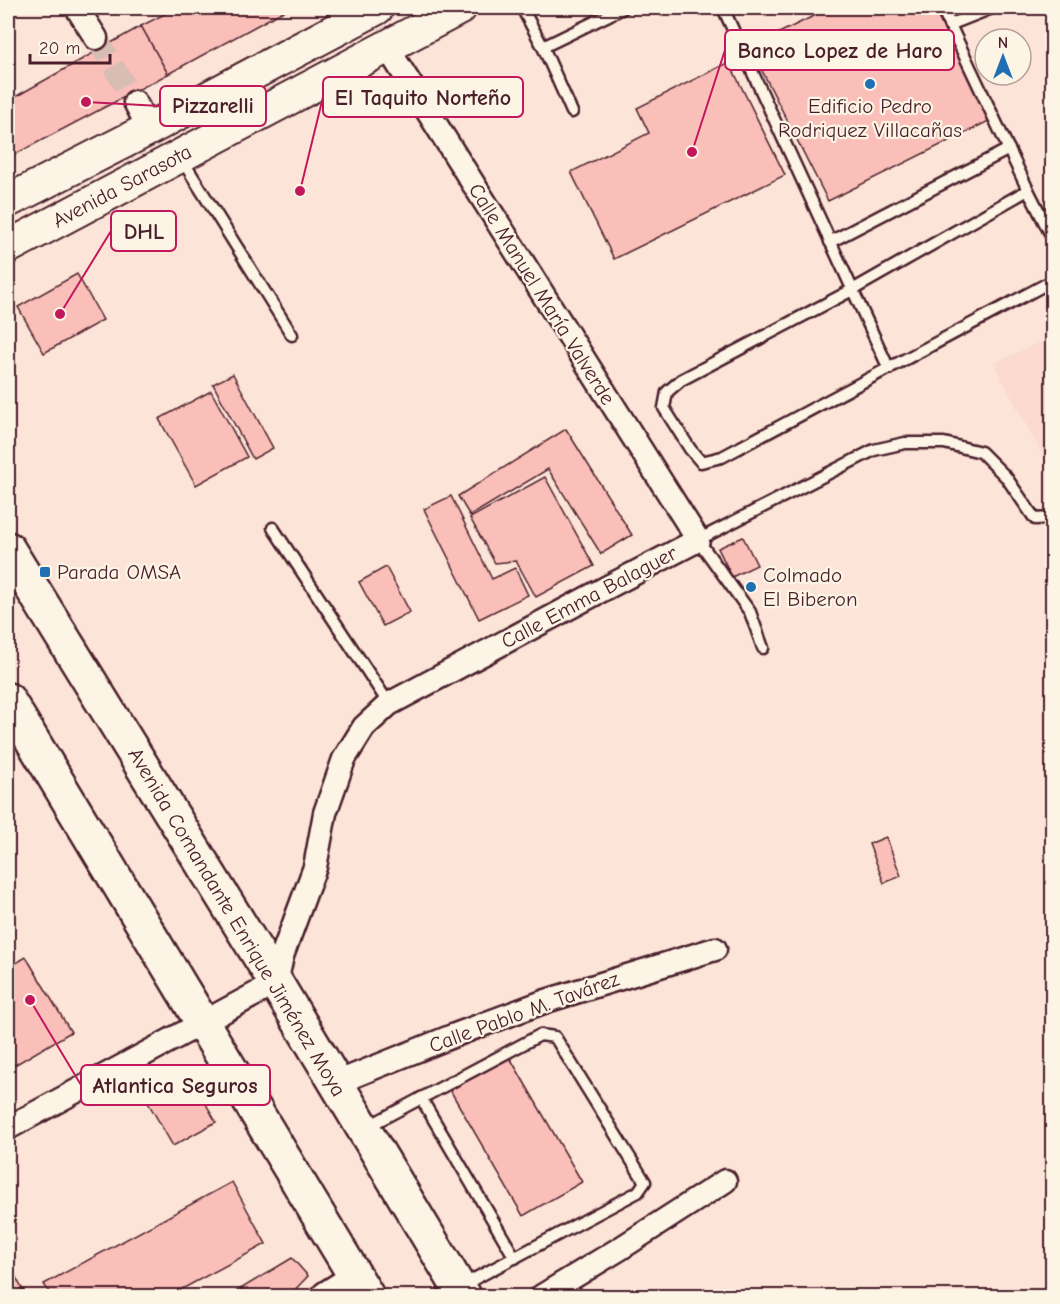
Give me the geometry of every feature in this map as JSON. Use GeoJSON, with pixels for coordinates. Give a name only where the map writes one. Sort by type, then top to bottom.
{"type":"FeatureCollection","features":[{"type":"Feature","properties":{"kind":"main road","name":"Avenida Sarasota"},"geometry":{"type":"LineString","coordinates":[[8,201],[142,115],[377,8]]}},
{"type":"Feature","properties":{"kind":"main road","name":"Avenida Sarasota"},"geometry":{"type":"LineString","coordinates":[[8,247],[460,8]]}},
{"type":"Feature","properties":{"kind":"main road","name":"Avenida Comandante Enrique Jiménez Moya"},"geometry":{"type":"LineString","coordinates":[[8,549],[276,982],[461,1292]]}},
{"type":"Feature","properties":{"kind":"main road"},"geometry":{"type":"LineString","coordinates":[[8,700],[361,1287]]}},
{"type":"Feature","properties":{"kind":"street"},"geometry":{"type":"LineString","coordinates":[[78,8],[96,38]]}},
{"type":"Feature","properties":{"kind":"street","name":"Calle Manuel María Valverde"},"geometry":{"type":"LineString","coordinates":[[387,46],[698,540]]}},
{"type":"Feature","properties":{"kind":"street","name":"Calle Emma Balaguer"},"geometry":{"type":"LineString","coordinates":[[276,982],[282,956],[315,867],[324,813],[344,759],[364,728],[389,704],[698,540]]}},
{"type":"Feature","properties":{"kind":"street","name":"Calle Pablo M. Tavárez"},"geometry":{"type":"LineString","coordinates":[[336,1083],[546,1001],[715,949]]}},
{"type":"Feature","properties":{"kind":"street"},"geometry":{"type":"LineString","coordinates":[[8,1128],[276,982]]}},
{"type":"Feature","properties":{"kind":"street"},"geometry":{"type":"LineString","coordinates":[[542,1296],[725,1181]]}},
{"type":"Feature","properties":{"kind":"street"},"geometry":{"type":"LineString","coordinates":[[326,1296],[361,1287]]}},
{"type":"Feature","properties":{"kind":"lane"},"geometry":{"type":"LineString","coordinates":[[522,8],[543,47],[572,112]]}},
{"type":"Feature","properties":{"kind":"lane"},"geometry":{"type":"LineString","coordinates":[[543,47],[623,8]]}},
{"type":"Feature","properties":{"kind":"lane"},"geometry":{"type":"LineString","coordinates":[[723,8],[889,369]]}},
{"type":"Feature","properties":{"kind":"lane"},"geometry":{"type":"LineString","coordinates":[[942,8],[1028,190],[1053,237]]}},
{"type":"Feature","properties":{"kind":"lane"},"geometry":{"type":"LineString","coordinates":[[949,25],[992,8]]}},
{"type":"Feature","properties":{"kind":"lane"},"geometry":{"type":"LineString","coordinates":[[830,242],[1009,149]]}},
{"type":"Feature","properties":{"kind":"lane"},"geometry":{"type":"LineString","coordinates":[[180,156],[292,335]]}},
{"type":"Feature","properties":{"kind":"lane"},"geometry":{"type":"LineString","coordinates":[[1028,190],[854,289],[681,380],[667,392],[664,408],[701,462],[722,457],[1053,281]]}},
{"type":"Feature","properties":{"kind":"lane","name":"Calle Emma Balaguer"},"geometry":{"type":"LineString","coordinates":[[698,540],[874,450],[905,443],[944,443],[981,452],[1006,477],[1035,519],[1053,518]]}},
{"type":"Feature","properties":{"kind":"lane"},"geometry":{"type":"LineString","coordinates":[[273,528],[389,704]]}},
{"type":"Feature","properties":{"kind":"lane"},"geometry":{"type":"LineString","coordinates":[[698,540],[750,612],[763,648]]}},
{"type":"Feature","properties":{"kind":"lane"},"geometry":{"type":"LineString","coordinates":[[363,1129],[540,1035],[555,1037],[645,1182],[638,1192],[515,1258],[461,1292]]}},
{"type":"Feature","properties":{"kind":"lane"},"geometry":{"type":"LineString","coordinates":[[421,1098],[515,1258]]}},
{"type":"Feature","properties":{"kind":"shaded area"},"geometry":{"type":"Polygon","coordinates":[[[1052,337],[1052,469],[1050,470],[993,363],[1052,337]]]}},
{"type":"Feature","properties":{"kind":"building"},"geometry":{"type":"Polygon","coordinates":[[[176,8],[289,8],[168,74],[141,26],[176,8]]]}},
{"type":"Feature","properties":{"kind":"building","name":"Edificio Pedro Rodriquez Villacañas"},"geometry":{"type":"Polygon","coordinates":[[[830,8],[933,8],[991,120],[828,201],[750,47],[830,8]]]}},
{"type":"Feature","properties":{"kind":"building"},"geometry":{"type":"Polygon","coordinates":[[[141,26],[168,74],[8,158],[8,101],[141,26]]]}},
{"type":"Feature","properties":{"kind":"building"},"geometry":{"type":"Polygon","coordinates":[[[729,62],[785,175],[614,259],[571,172],[649,133],[637,108],[729,62]]]}},
{"type":"Feature","properties":{"kind":"building"},"geometry":{"type":"Polygon","coordinates":[[[77,274],[103,320],[44,353],[18,307],[77,274]]]}},
{"type":"Feature","properties":{"kind":"building"},"geometry":{"type":"Polygon","coordinates":[[[233,374],[273,448],[253,459],[213,384],[233,374]]]}},
{"type":"Feature","properties":{"kind":"building"},"geometry":{"type":"Polygon","coordinates":[[[211,391],[247,457],[196,485],[159,419],[211,391]]]}},
{"type":"Feature","properties":{"kind":"building"},"geometry":{"type":"Polygon","coordinates":[[[566,429],[632,535],[601,554],[548,469],[470,516],[458,496],[566,429]]]}},
{"type":"Feature","properties":{"kind":"building"},"geometry":{"type":"Polygon","coordinates":[[[545,477],[594,566],[536,597],[516,561],[495,563],[470,518],[545,477]]]}},
{"type":"Feature","properties":{"kind":"building"},"geometry":{"type":"Polygon","coordinates":[[[451,496],[492,579],[515,568],[528,595],[479,619],[424,509],[451,496]]]}},
{"type":"Feature","properties":{"kind":"building"},"geometry":{"type":"Polygon","coordinates":[[[743,537],[757,565],[732,577],[718,548],[743,537]]]}},
{"type":"Feature","properties":{"kind":"building"},"geometry":{"type":"Polygon","coordinates":[[[386,567],[410,612],[383,626],[359,582],[386,567]]]}},
{"type":"Feature","properties":{"kind":"building"},"geometry":{"type":"Polygon","coordinates":[[[886,837],[901,876],[884,883],[869,844],[886,837]]]}},
{"type":"Feature","properties":{"kind":"building"},"geometry":{"type":"Polygon","coordinates":[[[26,957],[71,1032],[8,1069],[8,968],[26,957]]]}},
{"type":"Feature","properties":{"kind":"building"},"geometry":{"type":"Polygon","coordinates":[[[509,1056],[582,1182],[523,1216],[450,1090],[509,1056]]]}},
{"type":"Feature","properties":{"kind":"building"},"geometry":{"type":"Polygon","coordinates":[[[186,1068],[216,1122],[173,1146],[142,1092],[186,1068]]]}},
{"type":"Feature","properties":{"kind":"building"},"geometry":{"type":"Polygon","coordinates":[[[232,1182],[266,1244],[169,1296],[51,1296],[44,1284],[232,1182]]]}},
{"type":"Feature","properties":{"kind":"building"},"geometry":{"type":"Polygon","coordinates":[[[292,1258],[308,1276],[289,1296],[229,1296],[292,1258]]]}},
{"type":"Feature","properties":{"kind":"building"},"geometry":{"type":"Polygon","coordinates":[[[11,1268],[26,1296],[8,1296],[8,1269],[11,1268]]]}},
{"type":"Feature","properties":{"kind":"tunnel"},"geometry":{"type":"LineString","coordinates":[[96,38],[135,102]]}},
{"type":"Feature","properties":{"kind":"place","name":"Edificio Pedro Rodriquez Villacañas"},"geometry":{"type":"Point","coordinates":[870,84]}},
{"type":"Feature","properties":{"kind":"place","name":"Pizzarelli"},"geometry":{"type":"Point","coordinates":[86,102]}},
{"type":"Feature","properties":{"kind":"place","name":"Banco Lopez de Haro"},"geometry":{"type":"Point","coordinates":[692,152]}},
{"type":"Feature","properties":{"kind":"place","name":"El Taquito Norteño"},"geometry":{"type":"Point","coordinates":[300,191]}},
{"type":"Feature","properties":{"kind":"place","name":"DHL"},"geometry":{"type":"Point","coordinates":[60,314]}},
{"type":"Feature","properties":{"kind":"place","name":"Parada OMSA"},"geometry":{"type":"Point","coordinates":[45,572]}},
{"type":"Feature","properties":{"kind":"place","name":"Colmado El Biberon"},"geometry":{"type":"Point","coordinates":[751,587]}},
{"type":"Feature","properties":{"kind":"place","name":"Atlantica Seguros"},"geometry":{"type":"Point","coordinates":[30,1000]}}]}
